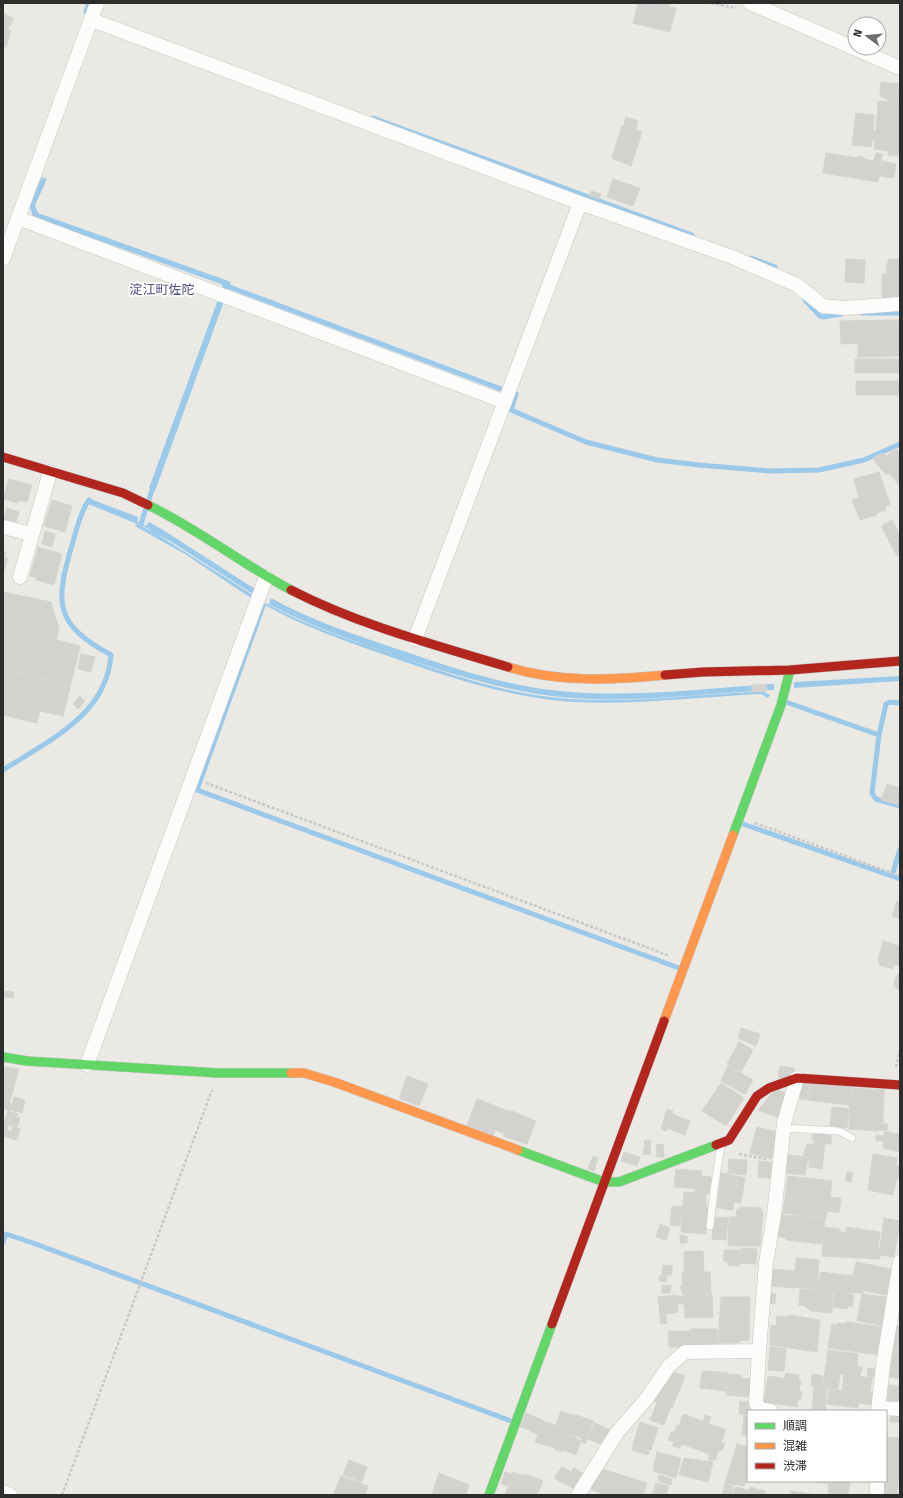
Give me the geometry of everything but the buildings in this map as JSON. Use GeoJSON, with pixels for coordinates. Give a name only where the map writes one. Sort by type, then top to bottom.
{"type":"FeatureCollection","features":[{"type":"Feature","properties":{"kind":"street"},"geometry":{"type":"LineString","coordinates":[[3,259],[97,3]]}},
{"type":"Feature","properties":{"kind":"street"},"geometry":{"type":"LineString","coordinates":[[746,5],[900,68]]}},
{"type":"Feature","properties":{"kind":"street"},"geometry":{"type":"LineString","coordinates":[[92,20],[580,203],[732,257],[798,285],[822,306],[844,308],[900,304]]}},
{"type":"Feature","properties":{"kind":"street"},"geometry":{"type":"LineString","coordinates":[[415,639],[580,203]]}},
{"type":"Feature","properties":{"kind":"street"},"geometry":{"type":"LineString","coordinates":[[18,218],[505,402]]}},
{"type":"Feature","properties":{"kind":"street"},"geometry":{"type":"LineString","coordinates":[[3,457],[123,493],[168,514],[266,577],[320,605],[415,639],[520,671],[566,678],[623,679],[703,672],[790,670],[900,662]]}},
{"type":"Feature","properties":{"kind":"street"},"geometry":{"type":"LineString","coordinates":[[20,577],[50,472]]}},
{"type":"Feature","properties":{"kind":"street"},"geometry":{"type":"LineString","coordinates":[[3,527],[32,534]]}},
{"type":"Feature","properties":{"kind":"street"},"geometry":{"type":"LineString","coordinates":[[87,1065],[266,577]]}},
{"type":"Feature","properties":{"kind":"street"},"geometry":{"type":"LineString","coordinates":[[489,1495],[740,818],[781,705],[790,670]]}},
{"type":"Feature","properties":{"kind":"street"},"geometry":{"type":"LineString","coordinates":[[3,1058],[27,1061],[218,1073],[304,1073],[334,1082],[604,1182],[619,1182],[729,1140],[757,1096],[769,1088],[797,1078],[900,1085]]}},
{"type":"Feature","properties":{"kind":"street"},"geometry":{"type":"LineString","coordinates":[[766,1410],[760,1409],[756,1403],[766,1263],[774,1215],[787,1109],[797,1078]]}},
{"type":"Feature","properties":{"kind":"street"},"geometry":{"type":"LineString","coordinates":[[900,1262],[878,1410],[900,1409]]}},
{"type":"Feature","properties":{"kind":"street"},"geometry":{"type":"LineString","coordinates":[[578,1495],[616,1434],[647,1398],[669,1366],[685,1352],[759,1351]]}},
{"type":"Feature","properties":{"kind":"street"},"geometry":{"type":"LineString","coordinates":[[877,1482],[877,1495]]}},
{"type":"Feature","properties":{"kind":"street"},"geometry":{"type":"LineString","coordinates":[[3,1492],[10,1495]]}},
{"type":"Feature","properties":{"kind":"lane"},"geometry":{"type":"LineString","coordinates":[[784,1128],[839,1131],[852,1138]]}},
{"type":"Feature","properties":{"kind":"lane"},"geometry":{"type":"LineString","coordinates":[[710,1226],[716,1173],[722,1143]]}},
{"type":"Feature","properties":{"kind":"path"},"geometry":{"type":"LineString","coordinates":[[711,3],[746,5]]}},
{"type":"Feature","properties":{"kind":"path"},"geometry":{"type":"LineString","coordinates":[[193,778],[316,826],[686,962]]}},
{"type":"Feature","properties":{"kind":"path"},"geometry":{"type":"LineString","coordinates":[[740,818],[900,876]]}},
{"type":"Feature","properties":{"kind":"path"},"geometry":{"type":"LineString","coordinates":[[62,1495],[218,1073]]}},
{"type":"Feature","properties":{"kind":"path"},"geometry":{"type":"LineString","coordinates":[[722,1143],[726,1151],[780,1162]]}},
{"type":"Feature","properties":{"kind":"water"},"geometry":{"type":"Polygon","coordinates":[[[42,177],[47,179],[35,205],[38,213],[231,282],[155,491],[149,488],[223,286],[33,217],[29,204],[42,177]]]}},
{"type":"Feature","properties":{"kind":"water"},"geometry":{"type":"Polygon","coordinates":[[[88,498],[138,517],[137,522],[143,523],[142,524],[146,526],[149,522],[163,530],[255,589],[253,594],[155,533],[253,595],[251,598],[185,554],[135,526],[136,524],[154,532],[147,528],[86,503],[88,498]]]}},
{"type":"Feature","properties":{"kind":"water"},"geometry":{"type":"Polygon","coordinates":[[[271,598],[318,621],[367,639],[463,671],[527,686],[571,692],[647,693],[774,684],[774,690],[672,697],[596,699],[549,696],[505,688],[441,670],[348,639],[284,612],[269,604],[271,598]]]}},
{"type":"Feature","properties":{"kind":"water"},"geometry":{"type":"Polygon","coordinates":[[[266,603],[313,626],[361,644],[459,677],[503,689],[547,697],[593,700],[639,699],[752,692],[764,692],[770,695],[768,698],[761,694],[644,702],[597,703],[550,700],[526,696],[456,679],[356,645],[280,613],[265,605],[266,603]]]}},
{"type":"Feature","properties":{"kind":"water"},"geometry":{"type":"Polygon","coordinates":[[[900,676],[900,681],[794,688],[794,682],[900,676]]]}},
{"type":"Feature","properties":{"kind":"waterway"},"geometry":{"type":"LineString","coordinates":[[89,3],[86,12],[91,14]]}},
{"type":"Feature","properties":{"kind":"waterway"},"geometry":{"type":"LineString","coordinates":[[373,118],[692,235]]}},
{"type":"Feature","properties":{"kind":"waterway"},"geometry":{"type":"LineString","coordinates":[[751,258],[775,267]]}},
{"type":"Feature","properties":{"kind":"waterway"},"geometry":{"type":"LineString","coordinates":[[227,286],[501,389]]}},
{"type":"Feature","properties":{"kind":"waterway"},"geometry":{"type":"LineString","coordinates":[[805,300],[820,316],[823,317],[841,314]]}},
{"type":"Feature","properties":{"kind":"waterway"},"geometry":{"type":"LineString","coordinates":[[863,313],[900,313]]}},
{"type":"Feature","properties":{"kind":"waterway"},"geometry":{"type":"LineString","coordinates":[[516,394],[511,410],[586,442],[657,460],[770,471],[819,470],[864,460],[900,444]]}},
{"type":"Feature","properties":{"kind":"waterway"},"geometry":{"type":"LineString","coordinates":[[149,500],[154,483]]}},
{"type":"Feature","properties":{"kind":"waterway"},"geometry":{"type":"LineString","coordinates":[[3,770],[56,737],[72,724],[87,710],[99,694],[107,676],[111,655],[92,644],[78,633],[69,622],[64,610],[62,597],[66,565],[81,515],[89,500]]}},
{"type":"Feature","properties":{"kind":"waterway"},"geometry":{"type":"LineString","coordinates":[[141,524],[146,508]]}},
{"type":"Feature","properties":{"kind":"waterway"},"geometry":{"type":"LineString","coordinates":[[263,606],[197,790],[679,968]]}},
{"type":"Feature","properties":{"kind":"waterway"},"geometry":{"type":"LineString","coordinates":[[786,702],[879,735]]}},
{"type":"Feature","properties":{"kind":"waterway"},"geometry":{"type":"LineString","coordinates":[[900,703],[890,702],[886,704],[879,735],[872,793],[876,799],[900,806]]}},
{"type":"Feature","properties":{"kind":"waterway"},"geometry":{"type":"LineString","coordinates":[[743,824],[900,879]]}},
{"type":"Feature","properties":{"kind":"waterway"},"geometry":{"type":"LineString","coordinates":[[892,876],[900,849]]}},
{"type":"Feature","properties":{"kind":"waterway"},"geometry":{"type":"LineString","coordinates":[[3,1242],[6,1234],[33,1243],[511,1421]]}},
{"type":"Feature","properties":{"kind":"traffic: fast"},"geometry":{"type":"LineString","coordinates":[[148,505],[185,525],[291,590]]}},
{"type":"Feature","properties":{"kind":"traffic: fast"},"geometry":{"type":"LineString","coordinates":[[733,835],[781,705],[790,670]]}},
{"type":"Feature","properties":{"kind":"traffic: fast"},"geometry":{"type":"LineString","coordinates":[[3,1057],[27,1061],[218,1073],[291,1073]]}},
{"type":"Feature","properties":{"kind":"traffic: fast"},"geometry":{"type":"LineString","coordinates":[[518,1150],[604,1182],[619,1182],[716,1145]]}},
{"type":"Feature","properties":{"kind":"traffic: fast"},"geometry":{"type":"LineString","coordinates":[[489,1495],[552,1324]]}},
{"type":"Feature","properties":{"kind":"traffic: slow"},"geometry":{"type":"LineString","coordinates":[[508,667],[547,676],[566,678],[606,679],[665,675]]}},
{"type":"Feature","properties":{"kind":"traffic: slow"},"geometry":{"type":"LineString","coordinates":[[664,1021],[733,835]]}},
{"type":"Feature","properties":{"kind":"traffic: slow"},"geometry":{"type":"LineString","coordinates":[[291,1073],[304,1073],[334,1082],[518,1150]]}},
{"type":"Feature","properties":{"kind":"traffic: jam"},"geometry":{"type":"LineString","coordinates":[[3,457],[123,493],[148,505]]}},
{"type":"Feature","properties":{"kind":"traffic: jam"},"geometry":{"type":"LineString","coordinates":[[291,590],[343,614],[370,624],[508,667]]}},
{"type":"Feature","properties":{"kind":"traffic: jam"},"geometry":{"type":"LineString","coordinates":[[665,675],[703,672],[790,670],[900,661]]}},
{"type":"Feature","properties":{"kind":"traffic: jam"},"geometry":{"type":"LineString","coordinates":[[552,1324],[664,1021]]}},
{"type":"Feature","properties":{"kind":"traffic: jam"},"geometry":{"type":"LineString","coordinates":[[716,1145],[729,1140],[757,1096],[769,1088],[797,1078],[900,1085]]}},
{"type":"Feature","properties":{"kind":"district","name":"淀江町佐陀"},"geometry":{"type":"Point","coordinates":[162,289]}}]}
